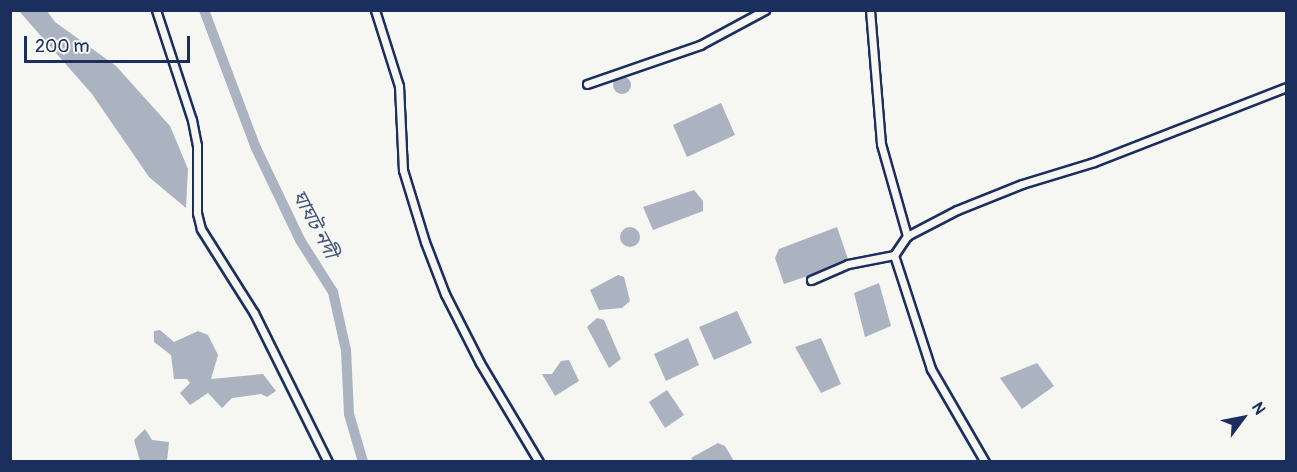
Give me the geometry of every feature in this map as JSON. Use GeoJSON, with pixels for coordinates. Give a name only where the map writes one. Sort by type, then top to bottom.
{"type":"FeatureCollection","features":[{"type":"Feature","properties":{"kind":"street"},"geometry":{"type":"LineString","coordinates":[[156,10],[192,120],[197,145],[196,213],[201,229],[255,313],[328,462]]}},
{"type":"Feature","properties":{"kind":"street"},"geometry":{"type":"LineString","coordinates":[[375,10],[399,86],[403,170],[425,242],[445,294],[480,363],[539,462]]}},
{"type":"Feature","properties":{"kind":"street"},"geometry":{"type":"LineString","coordinates":[[587,84],[700,45],[765,10]]}},
{"type":"Feature","properties":{"kind":"street"},"geometry":{"type":"LineString","coordinates":[[870,10],[881,144],[907,236]]}},
{"type":"Feature","properties":{"kind":"street"},"geometry":{"type":"LineString","coordinates":[[811,280],[848,264],[894,255],[907,236],[1000,193],[1094,162],[1287,87]]}},
{"type":"Feature","properties":{"kind":"street"},"geometry":{"type":"LineString","coordinates":[[894,255],[931,369],[985,462]]}},
{"type":"Feature","properties":{"kind":"shaded area"},"geometry":{"type":"Polygon","coordinates":[[[19,11],[47,11],[55,22],[116,66],[170,126],[188,169],[186,208],[149,177],[92,94],[19,11]]]}},
{"type":"Feature","properties":{"kind":"shaded area"},"geometry":{"type":"Polygon","coordinates":[[[622,76],[628,79],[631,85],[628,91],[622,94],[616,91],[613,85],[616,79],[622,76]]]}},
{"type":"Feature","properties":{"kind":"shaded area"},"geometry":{"type":"Polygon","coordinates":[[[721,103],[735,135],[687,157],[673,125],[721,103]]]}},
{"type":"Feature","properties":{"kind":"shaded area"},"geometry":{"type":"Polygon","coordinates":[[[694,190],[703,201],[703,211],[653,230],[643,207],[694,190]]]}},
{"type":"Feature","properties":{"kind":"shaded area"},"geometry":{"type":"Polygon","coordinates":[[[630,227],[637,230],[640,237],[637,244],[630,247],[623,244],[620,237],[623,230],[630,227]]]}},
{"type":"Feature","properties":{"kind":"shaded area"},"geometry":{"type":"Polygon","coordinates":[[[837,227],[849,262],[784,284],[775,258],[779,249],[837,227]]]}},
{"type":"Feature","properties":{"kind":"shaded area"},"geometry":{"type":"Polygon","coordinates":[[[618,275],[624,277],[630,301],[622,308],[599,310],[590,290],[618,275]]]}},
{"type":"Feature","properties":{"kind":"shaded area"},"geometry":{"type":"Polygon","coordinates":[[[879,283],[891,326],[865,337],[854,293],[879,283]]]}},
{"type":"Feature","properties":{"kind":"shaded area"},"geometry":{"type":"Polygon","coordinates":[[[737,311],[752,343],[714,360],[699,327],[737,311]]]}},
{"type":"Feature","properties":{"kind":"shaded area"},"geometry":{"type":"Polygon","coordinates":[[[597,318],[604,320],[621,359],[609,368],[587,327],[597,318]]]}},
{"type":"Feature","properties":{"kind":"shaded area"},"geometry":{"type":"Polygon","coordinates":[[[160,330],[174,342],[198,331],[208,335],[218,355],[211,379],[263,374],[276,391],[267,397],[261,394],[232,398],[222,408],[208,393],[190,405],[180,393],[190,383],[187,379],[174,379],[171,355],[154,342],[154,331],[160,330]]]}},
{"type":"Feature","properties":{"kind":"shaded area"},"geometry":{"type":"Polygon","coordinates":[[[688,338],[699,365],[666,381],[654,354],[688,338]]]}},
{"type":"Feature","properties":{"kind":"shaded area"},"geometry":{"type":"Polygon","coordinates":[[[821,338],[841,384],[821,393],[795,347],[821,338]]]}},
{"type":"Feature","properties":{"kind":"shaded area"},"geometry":{"type":"Polygon","coordinates":[[[569,360],[579,381],[555,396],[542,374],[552,374],[561,361],[569,360]]]}},
{"type":"Feature","properties":{"kind":"shaded area"},"geometry":{"type":"Polygon","coordinates":[[[1037,363],[1054,386],[1022,409],[1000,378],[1037,363]]]}},
{"type":"Feature","properties":{"kind":"shaded area"},"geometry":{"type":"Polygon","coordinates":[[[667,390],[684,415],[665,428],[649,402],[667,390]]]}},
{"type":"Feature","properties":{"kind":"shaded area"},"geometry":{"type":"Polygon","coordinates":[[[145,429],[152,440],[169,442],[167,461],[140,461],[134,440],[145,429]]]}},
{"type":"Feature","properties":{"kind":"shaded area"},"geometry":{"type":"Polygon","coordinates":[[[718,443],[725,446],[734,461],[693,461],[691,458],[718,443]]]}},
{"type":"Feature","properties":{"kind":"waterway","name":"ঘাঘট নদী"},"geometry":{"type":"LineString","coordinates":[[204,10],[256,148],[300,240],[333,292],[346,350],[349,414],[363,462]]}}]}
